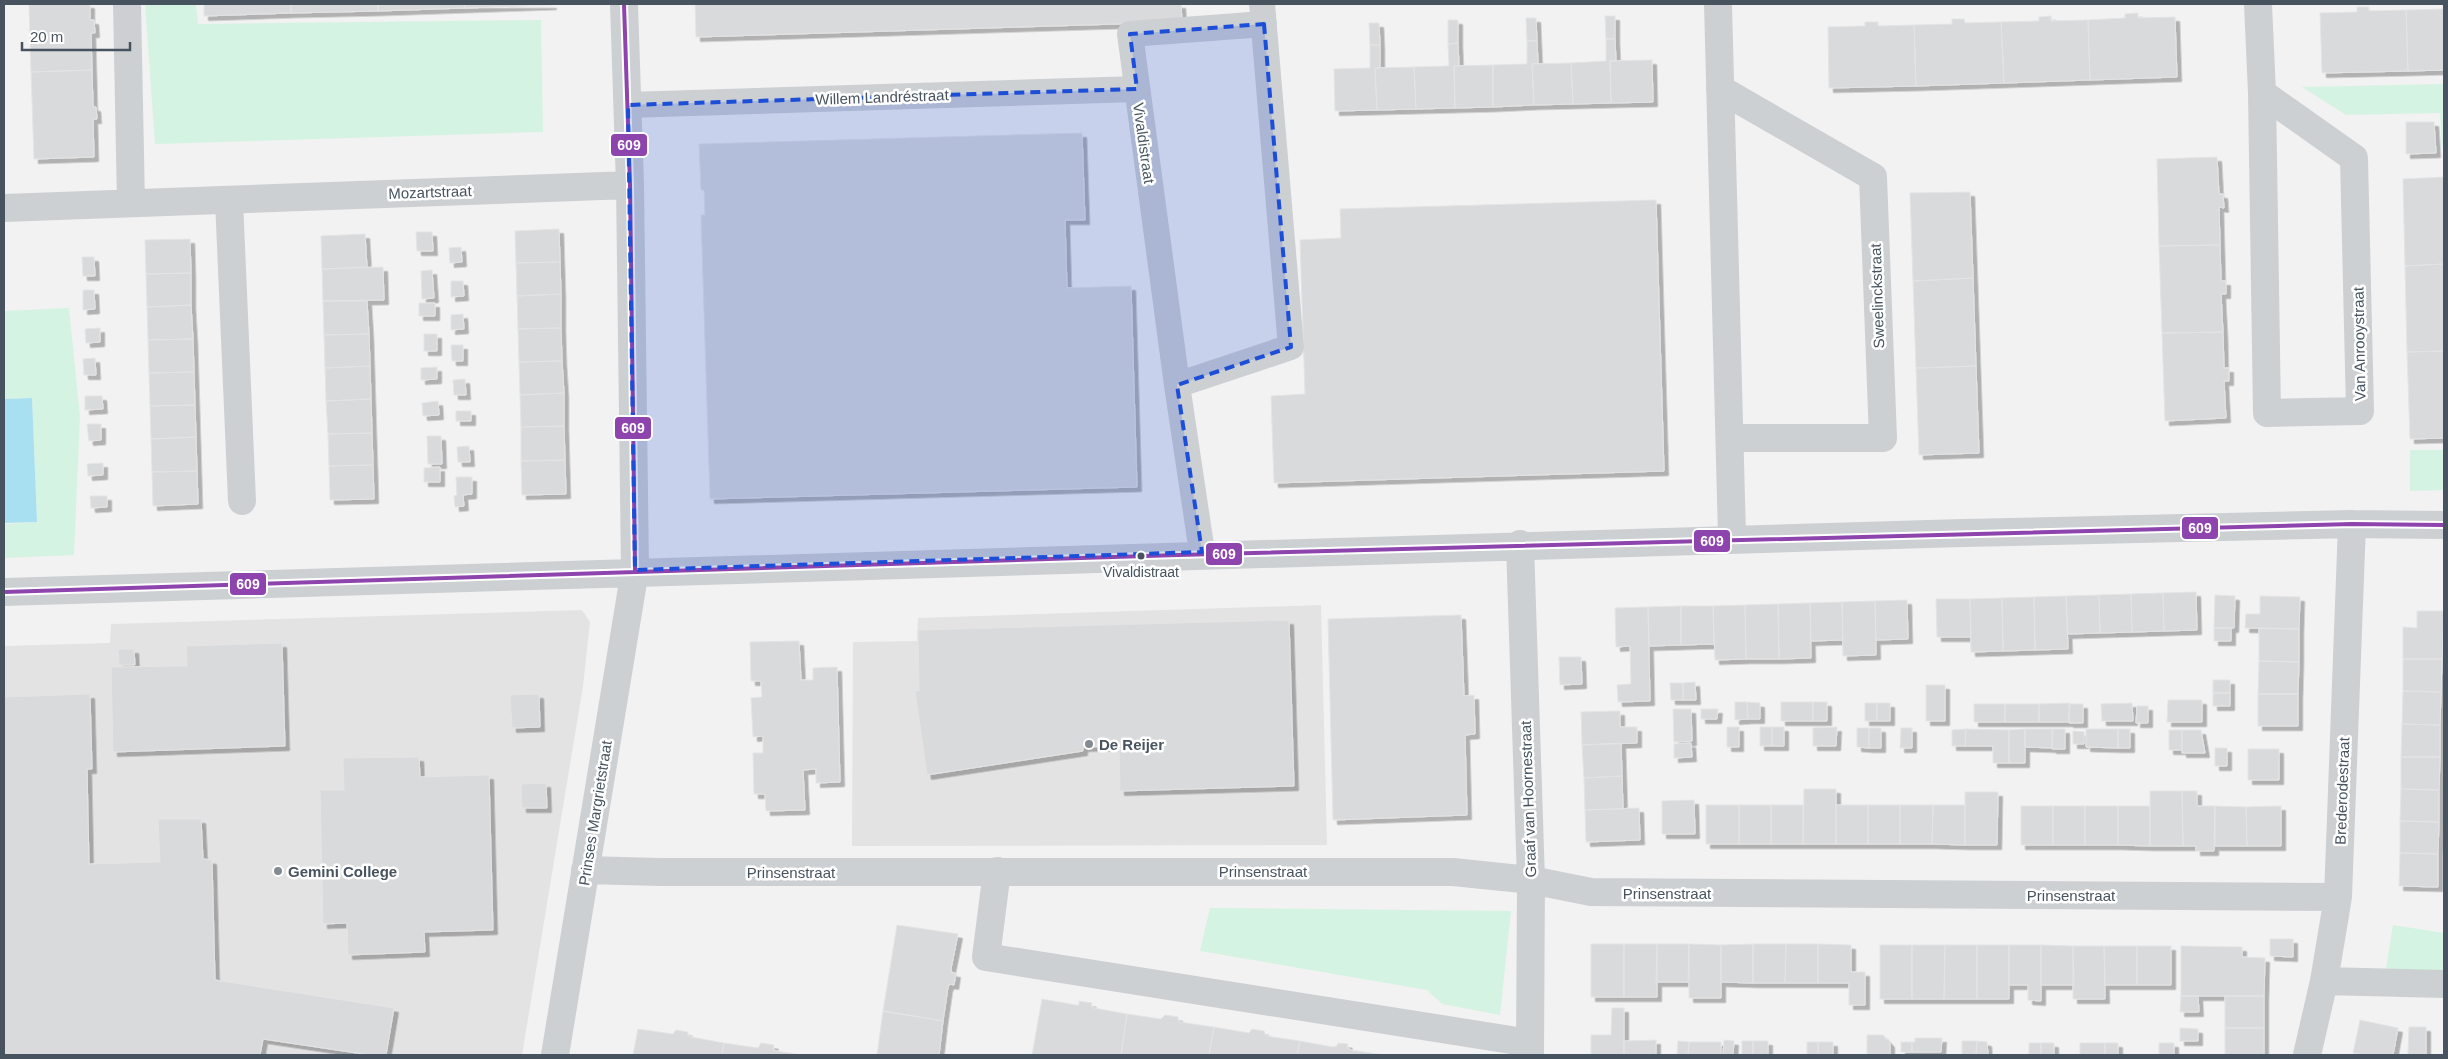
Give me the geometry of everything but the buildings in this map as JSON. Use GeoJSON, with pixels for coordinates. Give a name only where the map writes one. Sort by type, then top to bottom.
{"type":"FeatureCollection","features":[{"type":"Feature","properties":{"kind":"street"},"geometry":{"type":"LineString","coordinates":[[127,4],[131,203]]}},
{"type":"Feature","properties":{"kind":"street"},"geometry":{"type":"LineString","coordinates":[[624,4],[630,185],[634,570]]}},
{"type":"Feature","properties":{"kind":"street"},"geometry":{"type":"LineString","coordinates":[[1718,4],[1732,537]]}},
{"type":"Feature","properties":{"kind":"street","name":"Van Anrooystraat"},"geometry":{"type":"LineString","coordinates":[[2258,4],[2262,93],[2267,413],[2360,411],[2354,158],[2262,93]]}},
{"type":"Feature","properties":{"kind":"street","name":"Vivaldistraat"},"geometry":{"type":"LineString","coordinates":[[1177,384],[1291,347],[1263,14],[1130,34],[1177,384],[1202,552]]}},
{"type":"Feature","properties":{"kind":"street","name":"Willem Landréstraat"},"geometry":{"type":"LineString","coordinates":[[628,105],[1137,88]]}},
{"type":"Feature","properties":{"kind":"street","name":"Sweelinckstraat"},"geometry":{"type":"LineString","coordinates":[[1720,90],[1873,177],[1883,438],[1730,438]]}},
{"type":"Feature","properties":{"kind":"street","name":"Mozartstraat"},"geometry":{"type":"LineString","coordinates":[[4,208],[630,185]]}},
{"type":"Feature","properties":{"kind":"street"},"geometry":{"type":"LineString","coordinates":[[229,200],[242,501]]}},
{"type":"Feature","properties":{"kind":"street"},"geometry":{"type":"LineString","coordinates":[[4,592],[634,570],[1732,537],[2352,524],[2444,525]]}},
{"type":"Feature","properties":{"kind":"street","name":"Brederodestraat"},"geometry":{"type":"LineString","coordinates":[[2308,1055],[2324,981],[2338,897],[2352,524]]}},
{"type":"Feature","properties":{"kind":"street","name":"Graaf van Hoornestraat"},"geometry":{"type":"LineString","coordinates":[[1520,544],[1531,880],[1530,1049]]}},
{"type":"Feature","properties":{"kind":"street","name":"Prinses Margrietstraat"},"geometry":{"type":"LineString","coordinates":[[555,1055],[634,570]]}},
{"type":"Feature","properties":{"kind":"street","name":"Prinsenstraat"},"geometry":{"type":"LineString","coordinates":[[585,870],[660,872],[1453,872],[1531,880],[1591,892],[2338,897]]}},
{"type":"Feature","properties":{"kind":"street"},"geometry":{"type":"LineString","coordinates":[[997,871],[986,957],[1530,1049]]}},
{"type":"Feature","properties":{"kind":"street"},"geometry":{"type":"LineString","coordinates":[[2324,981],[2444,984]]}},
{"type":"Feature","properties":{"kind":"highlighted area"},"geometry":{"type":"Polygon","coordinates":[[[1264,24],[1291,347],[1177,385],[1202,552],[635,570],[628,105],[1137,89],[1130,34],[1264,24]]]}},
{"type":"Feature","properties":{"kind":"shaded area","name":"De Reijer"},"geometry":{"type":"Polygon","coordinates":[[[1321,605],[1327,845],[852,846],[853,642],[917,641],[918,618],[1321,605]]]}},
{"type":"Feature","properties":{"kind":"shaded area","name":"Gemini College"},"geometry":{"type":"Polygon","coordinates":[[[582,610],[590,622],[583,686],[522,1055],[4,1055],[4,646],[110,643],[111,624],[582,610]]]}},
{"type":"Feature","properties":{"kind":"green space"},"geometry":{"type":"Polygon","coordinates":[[[145,4],[196,4],[198,24],[541,20],[543,132],[155,144],[145,4]]]}},
{"type":"Feature","properties":{"kind":"green space"},"geometry":{"type":"Polygon","coordinates":[[[2444,84],[2444,147],[2442,147],[2440,113],[2346,115],[2302,87],[2444,84]]]}},
{"type":"Feature","properties":{"kind":"green space"},"geometry":{"type":"Polygon","coordinates":[[[69,308],[80,417],[74,555],[4,558],[4,524],[37,522],[32,398],[4,399],[4,311],[69,308]]]}},
{"type":"Feature","properties":{"kind":"green space"},"geometry":{"type":"Polygon","coordinates":[[[2410,450],[2444,450],[2444,490],[2410,491],[2410,450]]]}},
{"type":"Feature","properties":{"kind":"green space"},"geometry":{"type":"Polygon","coordinates":[[[1210,908],[1511,911],[1500,1015],[1442,1004],[1427,990],[1200,951],[1210,908]]]}},
{"type":"Feature","properties":{"kind":"green space"},"geometry":{"type":"Polygon","coordinates":[[[2393,925],[2444,933],[2444,977],[2386,968],[2393,925]]]}},
{"type":"Feature","properties":{"kind":"water"},"geometry":{"type":"Polygon","coordinates":[[[32,398],[37,522],[4,523],[4,399],[32,398]]]}},
{"type":"Feature","properties":{"kind":"transit line","name":"609"},"geometry":{"type":"LineString","coordinates":[[624,4],[630,185],[635,570]]}},
{"type":"Feature","properties":{"kind":"transit line","name":"609"},"geometry":{"type":"LineString","coordinates":[[4,592],[1178,555],[2352,524],[2444,525]]}},
{"type":"Feature","properties":{"kind":"place","name":"Vivaldistraat"},"geometry":{"type":"Point","coordinates":[1141,556]}},
{"type":"Feature","properties":{"kind":"place","name":"De Reijer"},"geometry":{"type":"Point","coordinates":[1089,744]}},
{"type":"Feature","properties":{"kind":"place","name":"Gemini College"},"geometry":{"type":"Point","coordinates":[278,871]}}]}
